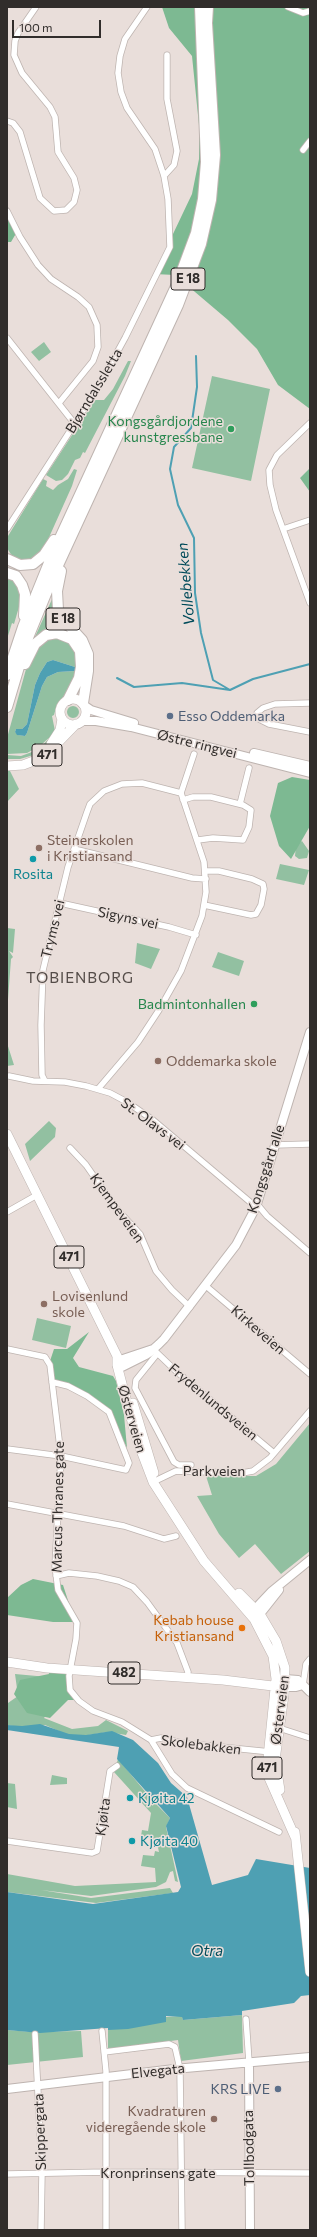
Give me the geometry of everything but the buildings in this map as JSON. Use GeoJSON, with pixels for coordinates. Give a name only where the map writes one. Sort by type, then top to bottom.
{"type":"FeatureCollection","features":[{"type":"Feature","properties":{"kind":"highway","name":"E 18"},"geometry":{"type":"LineString","coordinates":[[7,675],[23,627],[72,513],[180,276],[196,233],[203,199],[206,162],[200,7]]}},
{"type":"Feature","properties":{"kind":"highway","name":"E 18"},"geometry":{"type":"LineString","coordinates":[[7,707],[27,640],[74,530],[178,305],[195,262],[206,223],[215,155],[207,23],[208,7]]}},
{"type":"Feature","properties":{"kind":"highway","name":"E 18"},"geometry":{"type":"LineString","coordinates":[[7,559],[24,566],[38,561],[72,513]]}},
{"type":"Feature","properties":{"kind":"highway","name":"E 18"},"geometry":{"type":"LineString","coordinates":[[74,530],[58,583],[56,601],[60,614],[78,635],[86,649],[88,666],[84,705]]}},
{"type":"Feature","properties":{"kind":"highway","name":"E 18"},"geometry":{"type":"LineString","coordinates":[[7,572],[18,578],[24,589],[25,606],[23,627]]}},
{"type":"Feature","properties":{"kind":"highway","name":"E 18"},"geometry":{"type":"LineString","coordinates":[[10,697],[35,644],[46,635],[57,633],[72,639],[78,646],[81,656],[79,678],[68,700]]}},
{"type":"Feature","properties":{"kind":"main road"},"geometry":{"type":"LineString","coordinates":[[62,718],[67,723],[79,723],[86,714],[84,705],[75,699],[68,700]]}},
{"type":"Feature","properties":{"kind":"main road","name":"471"},"geometry":{"type":"LineString","coordinates":[[7,762],[30,759],[45,751],[56,738],[62,718],[61,708],[68,700]]}},
{"type":"Feature","properties":{"kind":"main road","name":"Østre ringvei"},"geometry":{"type":"LineString","coordinates":[[84,705],[91,710],[189,738],[310,766]]}},
{"type":"Feature","properties":{"kind":"main road","name":"Østre ringvei"},"geometry":{"type":"LineString","coordinates":[[79,723],[96,721],[131,727],[310,773]]}},
{"type":"Feature","properties":{"kind":"main road","name":"471"},"geometry":{"type":"LineString","coordinates":[[7,766],[23,765],[44,757],[79,723]]}},
{"type":"Feature","properties":{"kind":"main road","name":"Kongsgård alle"},"geometry":{"type":"LineString","coordinates":[[119,1362],[155,1351],[172,1331],[236,1245],[256,1208],[310,1032]]}},
{"type":"Feature","properties":{"kind":"main road","name":"Østerveien"},"geometry":{"type":"LineString","coordinates":[[7,1134],[100,1319],[119,1362],[155,1481],[198,1552],[220,1579],[255,1613],[282,1654],[278,1728],[271,1752]]}},
{"type":"Feature","properties":{"kind":"main road"},"geometry":{"type":"LineString","coordinates":[[255,1613],[283,1584],[310,1560]]}},
{"type":"Feature","properties":{"kind":"main road","name":"482"},"geometry":{"type":"LineString","coordinates":[[7,1662],[71,1669],[187,1678],[280,1683]]}},
{"type":"Feature","properties":{"kind":"main road"},"geometry":{"type":"LineString","coordinates":[[280,1683],[296,1687],[303,1685],[310,1692]]}},
{"type":"Feature","properties":{"kind":"main road","name":"Østerveien"},"geometry":{"type":"LineString","coordinates":[[280,1683],[269,1778],[295,1837],[301,1866],[310,1972]]}},
{"type":"Feature","properties":{"kind":"main road","name":"Elvegata"},"geometry":{"type":"LineString","coordinates":[[7,2089],[180,2069],[310,2057]]}},
{"type":"Feature","properties":{"kind":"main road","name":"Tollbodgata"},"geometry":{"type":"LineString","coordinates":[[248,2062],[250,2230]]}},
{"type":"Feature","properties":{"kind":"street"},"geometry":{"type":"LineString","coordinates":[[7,121],[13,123],[20,132],[40,198],[54,211],[66,210],[74,202],[77,190],[74,178],[58,152],[55,117],[50,107],[22,73],[14,54],[15,40],[18,33],[36,7]]}},
{"type":"Feature","properties":{"kind":"street"},"geometry":{"type":"LineString","coordinates":[[147,7],[125,39],[118,65],[119,82],[129,112],[155,149],[164,176],[174,165],[177,151],[167,99],[167,55]]}},
{"type":"Feature","properties":{"kind":"street"},"geometry":{"type":"LineString","coordinates":[[288,7],[303,13],[310,10]]}},
{"type":"Feature","properties":{"kind":"street"},"geometry":{"type":"LineString","coordinates":[[303,150],[310,141]]}},
{"type":"Feature","properties":{"kind":"street","name":"Bjørndalssletta"},"geometry":{"type":"LineString","coordinates":[[7,529],[74,423],[125,338],[170,247],[168,198],[164,176]]}},
{"type":"Feature","properties":{"kind":"street"},"geometry":{"type":"LineString","coordinates":[[7,211],[20,237],[38,265],[51,279],[78,297],[89,307],[96,325],[98,347],[93,361],[59,403]]}},
{"type":"Feature","properties":{"kind":"street"},"geometry":{"type":"LineString","coordinates":[[7,338],[74,423]]}},
{"type":"Feature","properties":{"kind":"street"},"geometry":{"type":"LineString","coordinates":[[310,423],[277,455],[269,470],[272,497],[310,603]]}},
{"type":"Feature","properties":{"kind":"street"},"geometry":{"type":"LineString","coordinates":[[283,529],[310,520]]}},
{"type":"Feature","properties":{"kind":"street"},"geometry":{"type":"LineString","coordinates":[[310,702],[275,704],[263,708],[257,713],[259,719],[269,724],[310,732]]}},
{"type":"Feature","properties":{"kind":"street"},"geometry":{"type":"LineString","coordinates":[[98,1089],[138,1042],[159,1010],[181,971],[196,936],[204,905],[206,879],[204,862],[198,840],[181,793],[194,754]]}},
{"type":"Feature","properties":{"kind":"street"},"geometry":{"type":"LineString","coordinates":[[240,804],[249,768]]}},
{"type":"Feature","properties":{"kind":"street","name":"Tryms vei"},"geometry":{"type":"LineString","coordinates":[[45,1081],[42,1075],[42,988],[44,966],[74,849],[90,804],[108,789],[131,783],[158,786],[181,793]]}},
{"type":"Feature","properties":{"kind":"street"},"geometry":{"type":"LineString","coordinates":[[183,800],[193,797],[206,797],[240,804],[251,810],[249,827],[243,840],[213,838],[198,840]]}},
{"type":"Feature","properties":{"kind":"street"},"geometry":{"type":"LineString","coordinates":[[74,849],[192,878],[206,879]]}},
{"type":"Feature","properties":{"kind":"street"},"geometry":{"type":"LineString","coordinates":[[204,905],[251,915],[256,914],[261,904],[264,889],[263,884],[252,880],[219,872],[205,871]]}},
{"type":"Feature","properties":{"kind":"street","name":"Sigyns vei"},"geometry":{"type":"LineString","coordinates":[[60,903],[150,922],[196,936]]}},
{"type":"Feature","properties":{"kind":"street","name":"St. Olavs vei"},"geometry":{"type":"LineString","coordinates":[[9,1076],[65,1082],[98,1089],[127,1102],[144,1113],[310,1253]]}},
{"type":"Feature","properties":{"kind":"street"},"geometry":{"type":"LineString","coordinates":[[275,1145],[310,1144]]}},
{"type":"Feature","properties":{"kind":"street","name":"Kjempeveien"},"geometry":{"type":"LineString","coordinates":[[70,1148],[86,1165],[110,1201],[140,1234],[156,1271],[172,1290],[190,1307]]}},
{"type":"Feature","properties":{"kind":"street"},"geometry":{"type":"LineString","coordinates":[[7,1212],[37,1195]]}},
{"type":"Feature","properties":{"kind":"street","name":"St. Olavs vei"},"geometry":{"type":"LineString","coordinates":[[256,1208],[266,1216]]}},
{"type":"Feature","properties":{"kind":"street","name":"Kirkeveien"},"geometry":{"type":"LineString","coordinates":[[206,1286],[310,1374]]}},
{"type":"Feature","properties":{"kind":"street","name":"Marcus Thranes gate"},"geometry":{"type":"LineString","coordinates":[[7,1349],[46,1358],[50,1364],[61,1456],[55,1556],[56,1576],[58,1590],[77,1623],[69,1676],[70,1690],[79,1701],[93,1711],[122,1722],[151,1740]]}},
{"type":"Feature","properties":{"kind":"street","name":"Frydenlundsveien"},"geometry":{"type":"LineString","coordinates":[[155,1351],[176,1372],[274,1453]]}},
{"type":"Feature","properties":{"kind":"street","name":"Østerveien"},"geometry":{"type":"LineString","coordinates":[[155,1351],[136,1380],[135,1388],[174,1462],[179,1465],[192,1465]]}},
{"type":"Feature","properties":{"kind":"street"},"geometry":{"type":"LineString","coordinates":[[7,1449],[61,1456],[126,1470],[129,1463],[109,1412],[87,1396],[68,1386],[52,1382]]}},
{"type":"Feature","properties":{"kind":"street"},"geometry":{"type":"LineString","coordinates":[[274,1453],[310,1410]]}},
{"type":"Feature","properties":{"kind":"street","name":"Parkveien"},"geometry":{"type":"LineString","coordinates":[[155,1481],[180,1471],[230,1473],[253,1471],[274,1453]]}},
{"type":"Feature","properties":{"kind":"street"},"geometry":{"type":"LineString","coordinates":[[7,1504],[124,1526],[158,1538],[164,1539],[176,1536]]}},
{"type":"Feature","properties":{"kind":"street"},"geometry":{"type":"LineString","coordinates":[[56,1576],[69,1573],[84,1574],[114,1580],[133,1587],[148,1602],[177,1643],[188,1672],[187,1678]]}},
{"type":"Feature","properties":{"kind":"street"},"geometry":{"type":"LineString","coordinates":[[303,1685],[306,1664],[310,1659]]}},
{"type":"Feature","properties":{"kind":"street"},"geometry":{"type":"LineString","coordinates":[[278,1728],[310,1738]]}},
{"type":"Feature","properties":{"kind":"street","name":"Skolebakken"},"geometry":{"type":"LineString","coordinates":[[151,1740],[161,1738],[182,1743],[271,1752]]}},
{"type":"Feature","properties":{"kind":"street"},"geometry":{"type":"LineString","coordinates":[[151,1740],[168,1768],[187,1788],[279,1832]]}},
{"type":"Feature","properties":{"kind":"street","name":"Kjøita"},"geometry":{"type":"LineString","coordinates":[[7,1841],[92,1853],[97,1851],[110,1771],[117,1766]]}},
{"type":"Feature","properties":{"kind":"street","name":"Tollbodgata"},"geometry":{"type":"LineString","coordinates":[[246,2019],[248,2062]]}},
{"type":"Feature","properties":{"kind":"street"},"geometry":{"type":"LineString","coordinates":[[102,2031],[106,2077],[106,2230]]}},
{"type":"Feature","properties":{"kind":"street","name":"Skippergata"},"geometry":{"type":"LineString","coordinates":[[36,2034],[42,2173],[41,2230]]}},
{"type":"Feature","properties":{"kind":"street"},"geometry":{"type":"LineString","coordinates":[[104,2052],[169,2044],[175,2047],[180,2069],[182,2230]]}},
{"type":"Feature","properties":{"kind":"street","name":"Kronprinsens gate"},"geometry":{"type":"LineString","coordinates":[[7,2174],[106,2172],[310,2173]]}},
{"type":"Feature","properties":{"kind":"green space"},"geometry":{"type":"Polygon","coordinates":[[[162,7],[310,7],[310,409],[278,385],[257,349],[228,320],[175,275],[154,274],[192,194],[199,159],[199,125],[192,56],[169,28],[162,7]]]}},
{"type":"Feature","properties":{"kind":"green space"},"geometry":{"type":"Polygon","coordinates":[[[7,218],[12,220],[18,230],[11,242],[7,242],[7,218]]]}},
{"type":"Feature","properties":{"kind":"green space"},"geometry":{"type":"Polygon","coordinates":[[[44,342],[51,352],[39,361],[31,352],[44,342]]]}},
{"type":"Feature","properties":{"kind":"green space"},"geometry":{"type":"Polygon","coordinates":[[[128,361],[131,361],[125,376],[85,453],[83,452],[80,458],[75,460],[68,474],[62,480],[56,481],[46,475],[95,400],[104,400],[113,389],[128,361]]]}},
{"type":"Feature","properties":{"kind":"green space","name":"Kongsgårdjordene kunstgressbane"},"geometry":{"type":"Polygon","coordinates":[[[212,376],[270,389],[251,481],[192,468],[212,376]]]}},
{"type":"Feature","properties":{"kind":"green space"},"geometry":{"type":"Polygon","coordinates":[[[310,468],[310,492],[300,478],[310,468]]]}},
{"type":"Feature","properties":{"kind":"green space"},"geometry":{"type":"Polygon","coordinates":[[[74,469],[77,470],[72,486],[42,553],[26,562],[12,556],[7,548],[8,536],[43,479],[47,481],[46,486],[53,490],[68,479],[74,469]]]}},
{"type":"Feature","properties":{"kind":"green space"},"geometry":{"type":"Polygon","coordinates":[[[7,577],[19,585],[21,600],[14,624],[12,623],[7,639],[7,577]]]}},
{"type":"Feature","properties":{"kind":"green space"},"geometry":{"type":"Polygon","coordinates":[[[53,597],[70,633],[60,629],[34,639],[53,597]]]}},
{"type":"Feature","properties":{"kind":"green space"},"geometry":{"type":"Polygon","coordinates":[[[61,636],[75,647],[77,674],[67,692],[57,704],[54,715],[52,716],[55,731],[49,742],[37,754],[20,759],[7,759],[7,755],[21,756],[32,752],[43,745],[52,735],[40,746],[27,753],[7,754],[7,738],[28,662],[43,640],[61,636]],[[53,660],[47,662],[35,685],[27,724],[22,729],[16,729],[15,732],[18,735],[25,736],[27,733],[42,686],[47,677],[58,672],[75,671],[75,667],[53,660]]]}},
{"type":"Feature","properties":{"kind":"green space"},"geometry":{"type":"Polygon","coordinates":[[[71,706],[75,706],[79,712],[75,718],[71,718],[67,714],[67,710],[71,706]]]}},
{"type":"Feature","properties":{"kind":"green space"},"geometry":{"type":"Polygon","coordinates":[[[7,769],[9,769],[19,789],[7,802],[7,769]]]}},
{"type":"Feature","properties":{"kind":"green space"},"geometry":{"type":"Polygon","coordinates":[[[292,777],[310,780],[310,826],[291,859],[279,846],[270,816],[278,783],[292,777]]]}},
{"type":"Feature","properties":{"kind":"green space"},"geometry":{"type":"Polygon","coordinates":[[[302,841],[309,851],[307,858],[299,859],[295,856],[296,845],[302,841]]]}},
{"type":"Feature","properties":{"kind":"green space"},"geometry":{"type":"Polygon","coordinates":[[[280,864],[309,870],[304,885],[276,879],[280,864]]]}},
{"type":"Feature","properties":{"kind":"green space"},"geometry":{"type":"Polygon","coordinates":[[[7,928],[15,929],[13,953],[9,951],[13,957],[11,959],[7,1013],[7,928]]]}},
{"type":"Feature","properties":{"kind":"green space"},"geometry":{"type":"Polygon","coordinates":[[[137,943],[160,949],[151,969],[135,963],[137,943]]]}},
{"type":"Feature","properties":{"kind":"green space"},"geometry":{"type":"Polygon","coordinates":[[[218,952],[244,961],[239,976],[212,967],[218,952]]]}},
{"type":"Feature","properties":{"kind":"green space"},"geometry":{"type":"Polygon","coordinates":[[[7,1043],[14,1065],[7,1066],[7,1043]]]}},
{"type":"Feature","properties":{"kind":"green space"},"geometry":{"type":"Polygon","coordinates":[[[49,1121],[56,1128],[55,1137],[30,1161],[25,1144],[49,1121]]]}},
{"type":"Feature","properties":{"kind":"green space"},"geometry":{"type":"Polygon","coordinates":[[[37,1318],[71,1326],[66,1348],[32,1340],[37,1318]]]}},
{"type":"Feature","properties":{"kind":"green space"},"geometry":{"type":"Polygon","coordinates":[[[89,1332],[73,1358],[79,1367],[113,1376],[116,1381],[124,1415],[127,1448],[109,1412],[95,1400],[52,1382],[50,1361],[54,1349],[67,1349],[89,1332]]]}},
{"type":"Feature","properties":{"kind":"green space"},"geometry":{"type":"Polygon","coordinates":[[[310,1423],[310,1551],[281,1574],[255,1544],[239,1558],[219,1534],[197,1496],[212,1495],[206,1476],[256,1476],[276,1464],[310,1423]]]}},
{"type":"Feature","properties":{"kind":"green space"},"geometry":{"type":"Polygon","coordinates":[[[33,1579],[63,1585],[75,1622],[53,1622],[7,1615],[7,1598],[21,1585],[33,1579]]]}},
{"type":"Feature","properties":{"kind":"green space"},"geometry":{"type":"Polygon","coordinates":[[[48,1669],[71,1669],[73,1692],[79,1700],[68,1700],[50,1718],[27,1713],[14,1694],[20,1680],[49,1674],[48,1669]]]}},
{"type":"Feature","properties":{"kind":"green space"},"geometry":{"type":"Polygon","coordinates":[[[15,1674],[48,1677],[58,1697],[44,1718],[72,1729],[98,1726],[106,1720],[128,1731],[126,1735],[108,1732],[82,1736],[68,1735],[45,1725],[20,1727],[7,1725],[8,1703],[18,1696],[15,1674]]]}},
{"type":"Feature","properties":{"kind":"green space"},"geometry":{"type":"Polygon","coordinates":[[[118,1759],[153,1801],[170,1818],[166,1827],[178,1882],[175,1881],[173,1871],[170,1872],[166,1882],[156,1887],[91,1896],[41,1890],[91,1898],[170,1888],[173,1893],[96,1903],[7,1892],[7,1874],[75,1886],[156,1882],[155,1868],[141,1866],[143,1855],[154,1856],[155,1851],[159,1852],[156,1839],[141,1836],[142,1830],[148,1831],[151,1813],[114,1772],[118,1759]]]}},
{"type":"Feature","properties":{"kind":"green space"},"geometry":{"type":"Polygon","coordinates":[[[52,1775],[67,1778],[67,1784],[50,1785],[52,1775]]]}},
{"type":"Feature","properties":{"kind":"green space"},"geometry":{"type":"Polygon","coordinates":[[[7,1783],[15,1784],[17,1809],[7,1807],[7,1783]]]}},
{"type":"Feature","properties":{"kind":"green space"},"geometry":{"type":"Polygon","coordinates":[[[242,2015],[243,2053],[181,2061],[178,2040],[108,2049],[108,2029],[166,2021],[166,2017],[182,2016],[183,2020],[242,2015]]]}},
{"type":"Feature","properties":{"kind":"green space"},"geometry":{"type":"Polygon","coordinates":[[[7,2030],[31,2032],[81,2031],[83,2057],[7,2065],[7,2030]]]}},
{"type":"Feature","properties":{"kind":"water"},"geometry":{"type":"Polygon","coordinates":[[[53,660],[75,667],[75,671],[58,672],[47,677],[42,686],[27,733],[25,736],[17,735],[15,732],[16,729],[22,729],[27,724],[35,685],[40,673],[47,662],[53,660]]]}},
{"type":"Feature","properties":{"kind":"water","name":"Otra"},"geometry":{"type":"Polygon","coordinates":[[[40,1724],[69,1734],[86,1735],[112,1731],[133,1740],[158,1763],[171,1783],[187,1797],[212,1885],[248,1875],[256,1859],[310,1868],[310,1995],[301,1996],[294,2003],[242,2011],[242,2015],[183,2020],[182,2017],[166,2016],[166,2022],[128,2029],[108,2030],[108,2028],[40,2033],[7,2030],[7,1892],[93,1904],[178,1892],[181,1887],[166,1826],[170,1818],[117,1759],[119,1747],[7,1730],[7,1725],[22,1726],[40,1724]]]}},
{"type":"Feature","properties":{"kind":"waterway","name":"Vollebekken"},"geometry":{"type":"LineString","coordinates":[[196,356],[197,387],[191,428],[174,447],[170,469],[178,505],[194,538],[195,593],[201,633],[213,680],[230,690]]}},
{"type":"Feature","properties":{"kind":"waterway"},"geometry":{"type":"LineString","coordinates":[[117,678],[134,687],[182,683],[230,690],[253,679],[310,664]]}},
{"type":"Feature","properties":{"kind":"place","name":"Kongsgårdjordene kunstgressbane"},"geometry":{"type":"Point","coordinates":[231,429]}},
{"type":"Feature","properties":{"kind":"place","name":"Esso Oddemarka"},"geometry":{"type":"Point","coordinates":[170,716]}},
{"type":"Feature","properties":{"kind":"place","name":"Steinerskolen i Kristiansand"},"geometry":{"type":"Point","coordinates":[39,848]}},
{"type":"Feature","properties":{"kind":"place","name":"Rosita"},"geometry":{"type":"Point","coordinates":[33,859]}},
{"type":"Feature","properties":{"kind":"place","name":"Badmintonhallen"},"geometry":{"type":"Point","coordinates":[254,1004]}},
{"type":"Feature","properties":{"kind":"place","name":"Oddemarka skole"},"geometry":{"type":"Point","coordinates":[158,1061]}},
{"type":"Feature","properties":{"kind":"place","name":"Lovisenlund skole"},"geometry":{"type":"Point","coordinates":[44,1304]}},
{"type":"Feature","properties":{"kind":"place","name":"Kebab house Kristiansand"},"geometry":{"type":"Point","coordinates":[242,1628]}},
{"type":"Feature","properties":{"kind":"place","name":"Kjøita 42"},"geometry":{"type":"Point","coordinates":[130,1798]}},
{"type":"Feature","properties":{"kind":"place","name":"Kjøita 40"},"geometry":{"type":"Point","coordinates":[132,1841]}},
{"type":"Feature","properties":{"kind":"place","name":"KRS LIVE"},"geometry":{"type":"Point","coordinates":[278,2089]}},
{"type":"Feature","properties":{"kind":"place","name":"Kvadraturen videregående skole"},"geometry":{"type":"Point","coordinates":[214,2119]}},
{"type":"Feature","properties":{"kind":"district","name":"TOBIENBORG"},"geometry":{"type":"Point","coordinates":[80,978]}}]}
